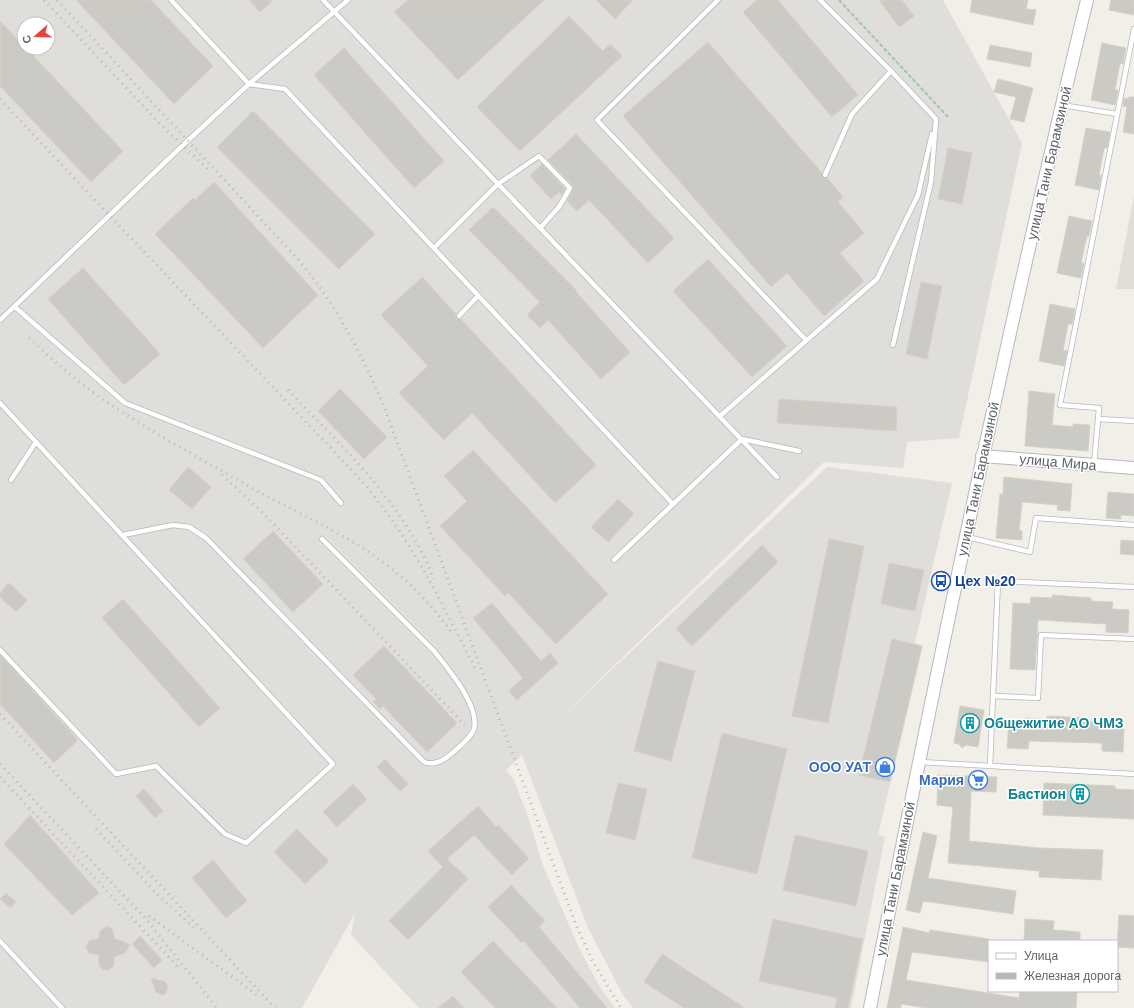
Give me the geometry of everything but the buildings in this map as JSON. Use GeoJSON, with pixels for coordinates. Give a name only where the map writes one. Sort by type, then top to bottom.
{"type":"FeatureCollection","features":[{"type":"Feature","properties":{"kind":"street","name":"улица Тани Барамзиной"},"geometry":{"type":"LineString","coordinates":[[870,1008],[918,762],[982,456],[1087,0]]}},
{"type":"Feature","properties":{"kind":"street","name":"улица Мира"},"geometry":{"type":"LineString","coordinates":[[982,456],[1134,468]]}},
{"type":"Feature","properties":{"kind":"lane"},"geometry":{"type":"LineString","coordinates":[[171,0],[249,84],[285,89],[673,504]]}},
{"type":"Feature","properties":{"kind":"lane"},"geometry":{"type":"LineString","coordinates":[[323,0],[777,477]]}},
{"type":"Feature","properties":{"kind":"lane"},"geometry":{"type":"LineString","coordinates":[[0,320],[249,84],[348,0]]}},
{"type":"Feature","properties":{"kind":"lane"},"geometry":{"type":"LineString","coordinates":[[718,0],[597,120],[806,340]]}},
{"type":"Feature","properties":{"kind":"lane"},"geometry":{"type":"LineString","coordinates":[[820,0],[891,71],[936,119],[931,182],[893,344]]}},
{"type":"Feature","properties":{"kind":"lane"},"geometry":{"type":"LineString","coordinates":[[1094,465],[1099,408],[1060,405],[1134,29]]}},
{"type":"Feature","properties":{"kind":"lane"},"geometry":{"type":"LineString","coordinates":[[825,175],[852,114],[891,71]]}},
{"type":"Feature","properties":{"kind":"lane"},"geometry":{"type":"LineString","coordinates":[[1062,106],[1117,114]]}},
{"type":"Feature","properties":{"kind":"lane"},"geometry":{"type":"LineString","coordinates":[[720,416],[877,279],[918,195],[936,119]]}},
{"type":"Feature","properties":{"kind":"lane"},"geometry":{"type":"LineString","coordinates":[[434,248],[498,184],[539,156],[570,188],[559,207],[540,228]]}},
{"type":"Feature","properties":{"kind":"lane"},"geometry":{"type":"LineString","coordinates":[[458,316],[478,296]]}},
{"type":"Feature","properties":{"kind":"lane"},"geometry":{"type":"LineString","coordinates":[[15,307],[125,402],[321,480],[341,503]]}},
{"type":"Feature","properties":{"kind":"lane"},"geometry":{"type":"LineString","coordinates":[[0,403],[333,764],[246,843],[225,834],[156,766],[116,774],[0,650]]}},
{"type":"Feature","properties":{"kind":"lane"},"geometry":{"type":"LineString","coordinates":[[1098,419],[1134,421]]}},
{"type":"Feature","properties":{"kind":"lane"},"geometry":{"type":"LineString","coordinates":[[614,560],[742,439]]}},
{"type":"Feature","properties":{"kind":"lane"},"geometry":{"type":"LineString","coordinates":[[742,439],[799,451]]}},
{"type":"Feature","properties":{"kind":"lane"},"geometry":{"type":"LineString","coordinates":[[11,480],[36,442]]}},
{"type":"Feature","properties":{"kind":"lane"},"geometry":{"type":"LineString","coordinates":[[966,537],[1030,552],[1036,518],[1134,524]]}},
{"type":"Feature","properties":{"kind":"lane"},"geometry":{"type":"LineString","coordinates":[[123,535],[173,525],[189,527],[206,538],[424,762],[434,764],[446,758],[466,740],[473,729],[473,713],[464,694],[447,667],[434,651],[322,539]]}},
{"type":"Feature","properties":{"kind":"lane"},"geometry":{"type":"LineString","coordinates":[[990,765],[998,581],[1134,587]]}},
{"type":"Feature","properties":{"kind":"lane"},"geometry":{"type":"LineString","coordinates":[[994,696],[1038,698],[1041,634],[1134,639]]}},
{"type":"Feature","properties":{"kind":"lane"},"geometry":{"type":"LineString","coordinates":[[918,762],[1134,774]]}},
{"type":"Feature","properties":{"kind":"lane"},"geometry":{"type":"LineString","coordinates":[[0,941],[62,1008]]}},
{"type":"Feature","properties":{"kind":"path"},"geometry":{"type":"LineString","coordinates":[[838,0],[948,117]]}},
{"type":"Feature","properties":{"kind":"shaded area"},"geometry":{"type":"Polygon","coordinates":[[[0,0],[943,0],[1022,143],[959,438],[907,442],[903,468],[824,462],[552,726],[827,467],[952,483],[915,643],[923,646],[878,835],[885,837],[851,1008],[633,1008],[623,995],[588,928],[522,755],[506,770],[514,780],[529,819],[542,863],[579,948],[600,987],[615,1008],[419,1008],[351,935],[355,913],[302,1008],[0,1008],[0,0]]]}},
{"type":"Feature","properties":{"kind":"shaded area"},"geometry":{"type":"Polygon","coordinates":[[[1134,196],[1134,289],[1116,289],[1134,196]]]}},
{"type":"Feature","properties":{"kind":"railway"},"geometry":{"type":"LineString","coordinates":[[44,0],[160,124],[211,172]]}},
{"type":"Feature","properties":{"kind":"railway"},"geometry":{"type":"LineString","coordinates":[[57,0],[296,257],[322,291],[345,327],[383,404],[576,925],[592,960],[621,1008]]}},
{"type":"Feature","properties":{"kind":"railway"},"geometry":{"type":"LineString","coordinates":[[0,99],[367,487],[395,524],[420,564],[477,672]]}},
{"type":"Feature","properties":{"kind":"railway"},"geometry":{"type":"LineString","coordinates":[[29,338],[82,384],[120,411],[259,492],[348,539],[381,561],[405,580],[419,594],[452,633]]}},
{"type":"Feature","properties":{"kind":"railway"},"geometry":{"type":"LineString","coordinates":[[288,390],[350,455],[389,501],[421,551],[434,579]]}},
{"type":"Feature","properties":{"kind":"railway"},"geometry":{"type":"LineString","coordinates":[[222,475],[261,511],[465,725]]}},
{"type":"Feature","properties":{"kind":"railway"},"geometry":{"type":"LineString","coordinates":[[0,714],[275,1008]]}},
{"type":"Feature","properties":{"kind":"railway"},"geometry":{"type":"LineString","coordinates":[[0,764],[146,919],[217,1008]]}},
{"type":"Feature","properties":{"kind":"railway"},"geometry":{"type":"LineString","coordinates":[[0,777],[180,969]]}},
{"type":"Feature","properties":{"kind":"railway"},"geometry":{"type":"LineString","coordinates":[[96,829],[158,895],[194,928]]}},
{"type":"Feature","properties":{"kind":"railway"},"geometry":{"type":"LineString","coordinates":[[149,916],[257,995]]}},
{"type":"Feature","properties":{"kind":"place","name":"Цех №20"},"geometry":{"type":"Point","coordinates":[941,581]}},
{"type":"Feature","properties":{"kind":"place","name":"Общежитие АО ЧМЗ"},"geometry":{"type":"Point","coordinates":[970,723]}},
{"type":"Feature","properties":{"kind":"place","name":"ООО УАТ"},"geometry":{"type":"Point","coordinates":[885,767]}},
{"type":"Feature","properties":{"kind":"place","name":"Мария"},"geometry":{"type":"Point","coordinates":[978,780]}},
{"type":"Feature","properties":{"kind":"place","name":"Бастион"},"geometry":{"type":"Point","coordinates":[1080,794]}}]}
